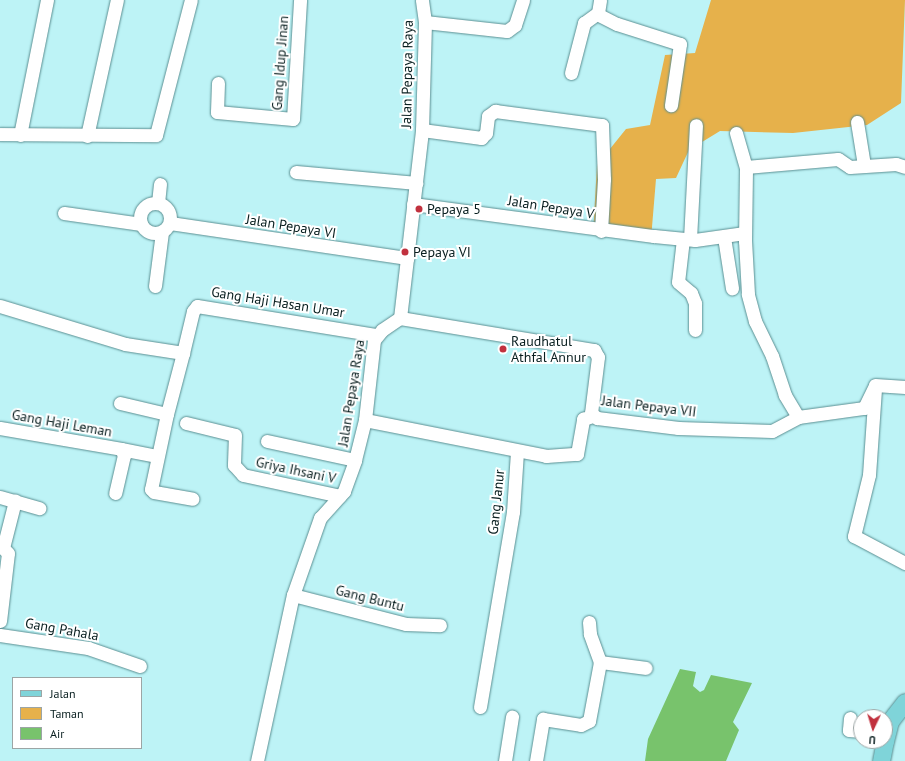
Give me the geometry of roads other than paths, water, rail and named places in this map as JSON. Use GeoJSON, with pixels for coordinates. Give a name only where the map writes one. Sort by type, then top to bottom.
{"type":"FeatureCollection","features":[{"type":"Feature","properties":{"kind":"main road"},"geometry":{"type":"LineString","coordinates":[[893,717],[905,702]]}},
{"type":"Feature","properties":{"kind":"main road"},"geometry":{"type":"LineString","coordinates":[[881,761],[883,749]]}},
{"type":"Feature","properties":{"kind":"street"},"geometry":{"type":"LineString","coordinates":[[20,135],[47,0]]}},
{"type":"Feature","properties":{"kind":"street"},"geometry":{"type":"LineString","coordinates":[[87,136],[116,0]]}},
{"type":"Feature","properties":{"kind":"street"},"geometry":{"type":"LineString","coordinates":[[0,134],[87,136],[156,135],[191,0]]}},
{"type":"Feature","properties":{"kind":"street","name":"Gang Idup Jinan"},"geometry":{"type":"LineString","coordinates":[[218,83],[217,112],[293,119],[300,0]]}},
{"type":"Feature","properties":{"kind":"street","name":"Jalan Pepaya Raya"},"geometry":{"type":"LineString","coordinates":[[256,761],[293,595],[320,518],[340,496],[347,485],[355,460],[365,420],[377,335],[400,318],[422,130],[425,22],[422,0]]}},
{"type":"Feature","properties":{"kind":"street"},"geometry":{"type":"LineString","coordinates":[[425,22],[507,31],[515,25],[523,0]]}},
{"type":"Feature","properties":{"kind":"street"},"geometry":{"type":"LineString","coordinates":[[571,73],[584,23],[597,14],[601,8],[600,0]]}},
{"type":"Feature","properties":{"kind":"street"},"geometry":{"type":"LineString","coordinates":[[597,14],[618,24],[680,44],[671,105]]}},
{"type":"Feature","properties":{"kind":"street"},"geometry":{"type":"LineString","coordinates":[[422,130],[481,138],[486,133],[488,116],[495,111],[602,125],[604,179],[601,231]]}},
{"type":"Feature","properties":{"kind":"street"},"geometry":{"type":"LineString","coordinates":[[857,122],[864,165]]}},
{"type":"Feature","properties":{"kind":"street"},"geometry":{"type":"LineString","coordinates":[[695,330],[695,303],[691,293],[678,282],[686,239],[696,125]]}},
{"type":"Feature","properties":{"kind":"street"},"geometry":{"type":"LineString","coordinates":[[736,133],[746,167],[745,233],[748,294],[755,321],[772,356],[785,395],[798,417]]}},
{"type":"Feature","properties":{"kind":"street"},"geometry":{"type":"LineString","coordinates":[[746,167],[819,159],[838,159],[850,166],[896,164],[905,166]]}},
{"type":"Feature","properties":{"kind":"street"},"geometry":{"type":"LineString","coordinates":[[296,172],[416,183]]}},
{"type":"Feature","properties":{"kind":"street"},"geometry":{"type":"LineString","coordinates":[[158,203],[160,184]]}},
{"type":"Feature","properties":{"kind":"street"},"geometry":{"type":"LineString","coordinates":[[141,224],[140,213],[147,204],[158,203],[166,207],[171,214],[166,228],[156,286]]}},
{"type":"Feature","properties":{"kind":"street","name":"Jalan Pepaya V"},"geometry":{"type":"LineString","coordinates":[[413,204],[601,231],[686,239],[724,237],[745,233]]}},
{"type":"Feature","properties":{"kind":"street","name":"Jalan Pepaya VI"},"geometry":{"type":"LineString","coordinates":[[64,213],[141,224],[150,232],[166,228],[407,258]]}},
{"type":"Feature","properties":{"kind":"street"},"geometry":{"type":"LineString","coordinates":[[724,237],[732,288]]}},
{"type":"Feature","properties":{"kind":"street"},"geometry":{"type":"LineString","coordinates":[[0,306],[125,344],[183,353],[151,483],[152,490],[192,499]]}},
{"type":"Feature","properties":{"kind":"street","name":"Gang Haji Hasan Umar"},"geometry":{"type":"LineString","coordinates":[[183,353],[193,311],[197,306],[377,335]]}},
{"type":"Feature","properties":{"kind":"street","name":"Jalan Pepaya VII"},"geometry":{"type":"LineString","coordinates":[[400,318],[449,324],[594,350],[598,357],[593,416],[678,428],[772,431],[798,417],[864,408],[875,385]]}},
{"type":"Feature","properties":{"kind":"street"},"geometry":{"type":"LineString","coordinates":[[905,387],[875,385],[869,475],[854,536],[905,564]]}},
{"type":"Feature","properties":{"kind":"street"},"geometry":{"type":"LineString","coordinates":[[120,403],[167,414]]}},
{"type":"Feature","properties":{"kind":"street"},"geometry":{"type":"LineString","coordinates":[[517,452],[546,456],[577,454],[583,419],[593,416]]}},
{"type":"Feature","properties":{"kind":"street","name":"Gang Janur"},"geometry":{"type":"LineString","coordinates":[[365,420],[479,442],[517,452],[513,512],[480,707]]}},
{"type":"Feature","properties":{"kind":"street","name":"Griya Ihsani V"},"geometry":{"type":"LineString","coordinates":[[186,423],[235,435],[234,465],[243,475],[340,496]]}},
{"type":"Feature","properties":{"kind":"street","name":"Gang Haji Leman"},"geometry":{"type":"LineString","coordinates":[[0,428],[121,449],[124,455],[115,493]]}},
{"type":"Feature","properties":{"kind":"street"},"geometry":{"type":"LineString","coordinates":[[267,441],[355,460]]}},
{"type":"Feature","properties":{"kind":"street"},"geometry":{"type":"LineString","coordinates":[[121,449],[157,456]]}},
{"type":"Feature","properties":{"kind":"street"},"geometry":{"type":"LineString","coordinates":[[0,497],[39,508]]}},
{"type":"Feature","properties":{"kind":"street"},"geometry":{"type":"LineString","coordinates":[[0,628],[8,553],[3,548],[15,501]]}},
{"type":"Feature","properties":{"kind":"street"},"geometry":{"type":"LineString","coordinates":[[889,560],[905,564]]}},
{"type":"Feature","properties":{"kind":"street","name":"Gang Buntu"},"geometry":{"type":"LineString","coordinates":[[293,595],[406,624],[440,625]]}},
{"type":"Feature","properties":{"kind":"street"},"geometry":{"type":"LineString","coordinates":[[536,761],[543,719],[581,725],[589,721],[600,662],[590,634],[589,622]]}},
{"type":"Feature","properties":{"kind":"street","name":"Gang Pahala"},"geometry":{"type":"LineString","coordinates":[[0,635],[88,648],[140,666]]}},
{"type":"Feature","properties":{"kind":"street"},"geometry":{"type":"LineString","coordinates":[[600,662],[646,668]]}},
{"type":"Feature","properties":{"kind":"street"},"geometry":{"type":"LineString","coordinates":[[505,761],[512,717]]}},
{"type":"Feature","properties":{"kind":"street"},"geometry":{"type":"LineString","coordinates":[[850,718],[849,730],[853,730]]}},
{"type":"Feature","properties":{"kind":"water"},"geometry":{"type":"Polygon","coordinates":[[[680,669],[696,672],[693,686],[700,692],[704,690],[711,675],[752,683],[733,722],[739,730],[726,761],[645,761],[648,739],[680,669]]]}},
{"type":"Feature","properties":{"kind":"place","name":"Pepaya 5"},"geometry":{"type":"Point","coordinates":[419,209]}},
{"type":"Feature","properties":{"kind":"place","name":"Pepaya VI"},"geometry":{"type":"Point","coordinates":[405,252]}},
{"type":"Feature","properties":{"kind":"place","name":"Raudhatul Athfal Annur"},"geometry":{"type":"Point","coordinates":[503,349]}}]}
